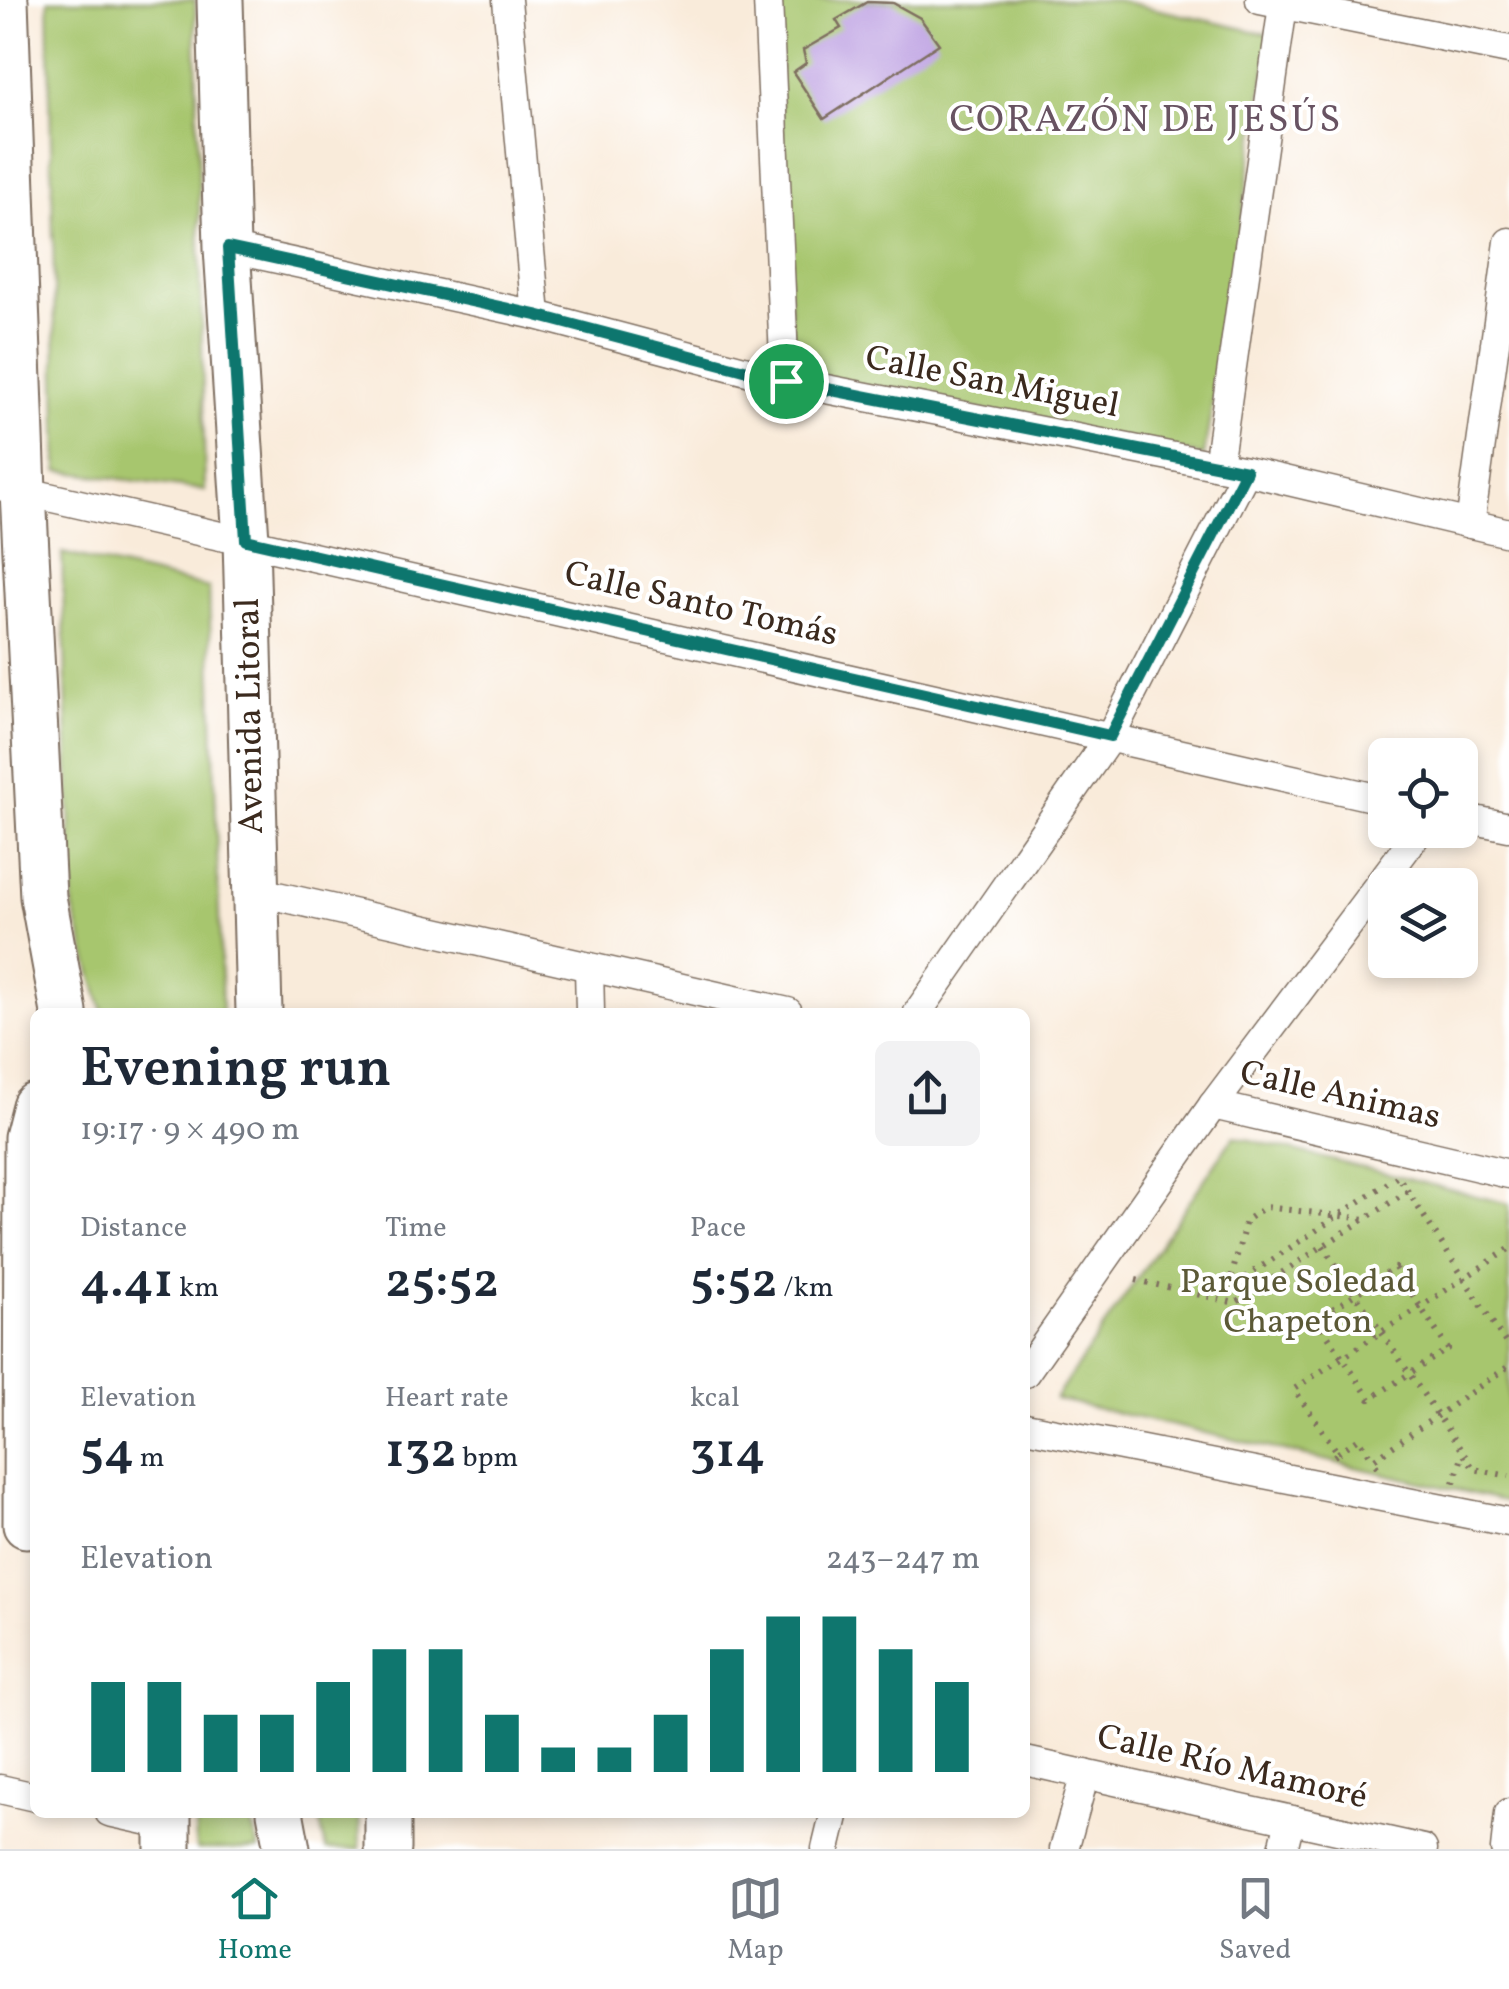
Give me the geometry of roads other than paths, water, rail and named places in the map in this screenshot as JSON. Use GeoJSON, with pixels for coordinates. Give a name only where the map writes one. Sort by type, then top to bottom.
{"type":"FeatureCollection","features":[{"type":"Feature","properties":{"kind":"main road"},"geometry":{"type":"LineString","coordinates":[[4,0],[11,489],[42,897],[63,1008]]}},
{"type":"Feature","properties":{"kind":"main road","name":"Avenida Litoral"},"geometry":{"type":"LineString","coordinates":[[220,0],[228,248],[246,540],[259,1008]]}},
{"type":"Feature","properties":{"kind":"main road"},"geometry":{"type":"LineString","coordinates":[[20,1524],[14,1181],[30,1128]]}},
{"type":"Feature","properties":{"kind":"main road"},"geometry":{"type":"LineString","coordinates":[[281,1818],[288,1849]]}},
{"type":"Feature","properties":{"kind":"main road"},"geometry":{"type":"LineString","coordinates":[[388,1818],[388,1849]]}},
{"type":"Feature","properties":{"kind":"street"},"geometry":{"type":"LineString","coordinates":[[507,0],[536,315]]}},
{"type":"Feature","properties":{"kind":"street"},"geometry":{"type":"LineString","coordinates":[[768,0],[786,381]]}},
{"type":"Feature","properties":{"kind":"street"},"geometry":{"type":"LineString","coordinates":[[921,1008],[1110,736],[1232,468],[1272,2],[1509,50]]}},
{"type":"Feature","properties":{"kind":"street"},"geometry":{"type":"LineString","coordinates":[[1470,524],[1509,242]]}},
{"type":"Feature","properties":{"kind":"street","name":"Calle San Miguel"},"geometry":{"type":"LineString","coordinates":[[228,248],[536,315],[786,381],[1232,468],[1509,533]]}},
{"type":"Feature","properties":{"kind":"street","name":"Calle Santo Tomás"},"geometry":{"type":"LineString","coordinates":[[11,489],[1368,796]]}},
{"type":"Feature","properties":{"kind":"street"},"geometry":{"type":"LineString","coordinates":[[1478,820],[1509,826]]}},
{"type":"Feature","properties":{"kind":"street"},"geometry":{"type":"LineString","coordinates":[[1030,1366],[1213,1106],[1406,848]]}},
{"type":"Feature","properties":{"kind":"street"},"geometry":{"type":"LineString","coordinates":[[255,891],[771,1008]]}},
{"type":"Feature","properties":{"kind":"street"},"geometry":{"type":"LineString","coordinates":[[590,966],[590,1008]]}},
{"type":"Feature","properties":{"kind":"street","name":"Calle Animas"},"geometry":{"type":"LineString","coordinates":[[1213,1106],[1509,1174]]}},
{"type":"Feature","properties":{"kind":"street"},"geometry":{"type":"LineString","coordinates":[[1030,1428],[1509,1522]]}},
{"type":"Feature","properties":{"kind":"street","name":"Calle Río Mamoré"},"geometry":{"type":"LineString","coordinates":[[1030,1762],[1423,1849]]}},
{"type":"Feature","properties":{"kind":"street"},"geometry":{"type":"LineString","coordinates":[[1064,1849],[1085,1774]]}},
{"type":"Feature","properties":{"kind":"street"},"geometry":{"type":"LineString","coordinates":[[0,1790],[30,1796]]}},
{"type":"Feature","properties":{"kind":"street"},"geometry":{"type":"LineString","coordinates":[[1504,1849],[1509,1813]]}},
{"type":"Feature","properties":{"kind":"street"},"geometry":{"type":"LineString","coordinates":[[130,1818],[168,1829]]}},
{"type":"Feature","properties":{"kind":"street"},"geometry":{"type":"LineString","coordinates":[[826,1849],[834,1818]]}},
{"type":"Feature","properties":{"kind":"street"},"geometry":{"type":"LineString","coordinates":[[1284,1849],[1290,1820]]}},
{"type":"Feature","properties":{"kind":"district","name":"CORAZÓN DE JESÚS"},"geometry":{"type":"Point","coordinates":[1146,121]}},
{"type":"Feature","properties":{"kind":"park label","name":"Parque Soledad Chapeton"},"geometry":{"type":"Point","coordinates":[1298,1303]}}]}
